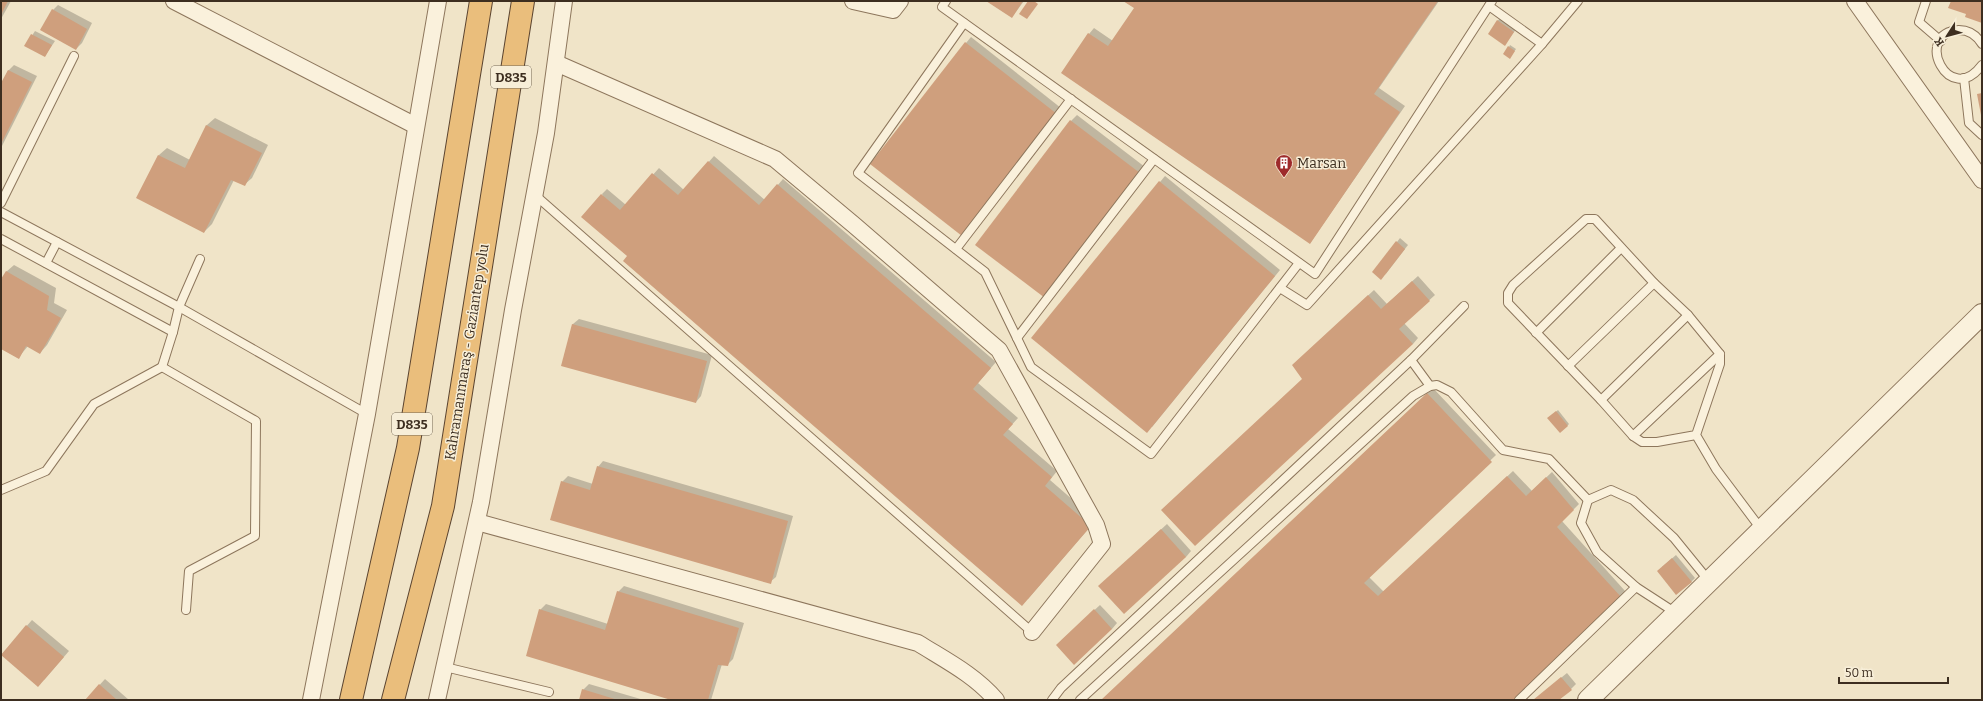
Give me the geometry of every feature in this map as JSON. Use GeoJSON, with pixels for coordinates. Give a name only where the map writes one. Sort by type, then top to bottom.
{"type":"FeatureCollection","features":[{"type":"Feature","properties":{"kind":"highway","name":"D835"},"geometry":{"type":"LineString","coordinates":[[351,700],[408,448],[481,1]]}},
{"type":"Feature","properties":{"kind":"highway","name":"Kahramanmaraş - Gaziantep yolu"},"geometry":{"type":"LineString","coordinates":[[393,700],[443,506],[523,1]]}},
{"type":"Feature","properties":{"kind":"street"},"geometry":{"type":"LineString","coordinates":[[174,1],[416,126]]}},
{"type":"Feature","properties":{"kind":"street"},"geometry":{"type":"LineString","coordinates":[[311,700],[367,414],[438,1]]}},
{"type":"Feature","properties":{"kind":"street"},"geometry":{"type":"LineString","coordinates":[[437,700],[476,522],[546,133],[564,1]]}},
{"type":"Feature","properties":{"kind":"street"},"geometry":{"type":"LineString","coordinates":[[853,1],[893,10],[900,1]]}},
{"type":"Feature","properties":{"kind":"street"},"geometry":{"type":"LineString","coordinates":[[1855,1],[1982,180]]}},
{"type":"Feature","properties":{"kind":"street"},"geometry":{"type":"LineString","coordinates":[[556,63],[774,159],[999,350],[1096,525],[1102,544],[1032,632]]}},
{"type":"Feature","properties":{"kind":"street"},"geometry":{"type":"LineString","coordinates":[[1588,700],[1982,314]]}},
{"type":"Feature","properties":{"kind":"street"},"geometry":{"type":"LineString","coordinates":[[476,522],[918,643],[958,667],[989,692],[996,700]]}},
{"type":"Feature","properties":{"kind":"lane"},"geometry":{"type":"LineString","coordinates":[[946,1],[942,7],[1315,274],[1491,4],[1542,44]]}},
{"type":"Feature","properties":{"kind":"lane"},"geometry":{"type":"LineString","coordinates":[[1280,288],[1307,305],[1542,44],[1578,1]]}},
{"type":"Feature","properties":{"kind":"lane"},"geometry":{"type":"LineString","coordinates":[[1926,1],[1919,22],[1940,41]]}},
{"type":"Feature","properties":{"kind":"lane"},"geometry":{"type":"LineString","coordinates":[[964,23],[858,173],[985,272],[1031,367],[1151,454],[1299,263]]}},
{"type":"Feature","properties":{"kind":"lane"},"geometry":{"type":"LineString","coordinates":[[1982,44],[1976,36],[1970,32],[1961,30],[1953,31],[1940,41],[1937,48],[1939,64],[1950,75],[1964,78],[1972,76],[1982,65]]}},
{"type":"Feature","properties":{"kind":"lane"},"geometry":{"type":"LineString","coordinates":[[1,203],[74,56]]}},
{"type":"Feature","properties":{"kind":"lane"},"geometry":{"type":"LineString","coordinates":[[1964,78],[1969,123],[1982,135]]}},
{"type":"Feature","properties":{"kind":"lane"},"geometry":{"type":"LineString","coordinates":[[956,249],[1071,99]]}},
{"type":"Feature","properties":{"kind":"lane"},"geometry":{"type":"LineString","coordinates":[[1017,338],[1154,158]]}},
{"type":"Feature","properties":{"kind":"lane"},"geometry":{"type":"LineString","coordinates":[[535,195],[1032,632]]}},
{"type":"Feature","properties":{"kind":"lane"},"geometry":{"type":"LineString","coordinates":[[1,212],[179,307],[367,414]]}},
{"type":"Feature","properties":{"kind":"lane"},"geometry":{"type":"LineString","coordinates":[[1696,435],[1657,442],[1642,442],[1632,436],[1601,400],[1508,303],[1508,292],[1513,285],[1586,219],[1595,219],[1654,283],[1688,315],[1720,354],[1720,364],[1696,435],[1716,469],[1762,530]]}},
{"type":"Feature","properties":{"kind":"lane"},"geometry":{"type":"LineString","coordinates":[[1,239],[173,332]]}},
{"type":"Feature","properties":{"kind":"lane"},"geometry":{"type":"LineString","coordinates":[[46,263],[57,242]]}},
{"type":"Feature","properties":{"kind":"lane"},"geometry":{"type":"LineString","coordinates":[[1536,333],[1621,248]]}},
{"type":"Feature","properties":{"kind":"lane"},"geometry":{"type":"LineString","coordinates":[[1,490],[46,471],[94,404],[162,367],[179,307],[200,259]]}},
{"type":"Feature","properties":{"kind":"lane"},"geometry":{"type":"LineString","coordinates":[[1568,366],[1654,283]]}},
{"type":"Feature","properties":{"kind":"lane"},"geometry":{"type":"LineString","coordinates":[[1052,700],[1066,682],[1411,360],[1464,306]]}},
{"type":"Feature","properties":{"kind":"lane"},"geometry":{"type":"LineString","coordinates":[[1601,400],[1688,315]]}},
{"type":"Feature","properties":{"kind":"lane"},"geometry":{"type":"LineString","coordinates":[[1632,436],[1720,354]]}},
{"type":"Feature","properties":{"kind":"lane"},"geometry":{"type":"LineString","coordinates":[[1411,360],[1430,386]]}},
{"type":"Feature","properties":{"kind":"lane"},"geometry":{"type":"LineString","coordinates":[[162,367],[256,421],[255,536],[189,571],[186,610]]}},
{"type":"Feature","properties":{"kind":"lane"},"geometry":{"type":"LineString","coordinates":[[1080,700],[1413,396],[1430,386],[1437,385],[1451,392],[1503,450],[1548,459],[1588,500]]}},
{"type":"Feature","properties":{"kind":"lane"},"geometry":{"type":"LineString","coordinates":[[1677,614],[1636,587],[1597,552],[1581,523],[1588,500],[1611,490],[1633,500],[1674,538],[1710,581]]}},
{"type":"Feature","properties":{"kind":"lane"},"geometry":{"type":"LineString","coordinates":[[1519,700],[1636,587]]}},
{"type":"Feature","properties":{"kind":"lane"},"geometry":{"type":"LineString","coordinates":[[445,667],[548,692]]}},
{"type":"Feature","properties":{"kind":"building"},"geometry":{"type":"Polygon","coordinates":[[[1,1],[8,1],[1,15],[1,1]]]}},
{"type":"Feature","properties":{"kind":"building"},"geometry":{"type":"Polygon","coordinates":[[[986,1],[1023,1],[1012,18],[986,1]]]}},
{"type":"Feature","properties":{"kind":"building"},"geometry":{"type":"Polygon","coordinates":[[[1028,1],[1034,1],[1038,4],[1027,19],[1019,14],[1028,1]]]}},
{"type":"Feature","properties":{"kind":"building","name":"Marsan"},"geometry":{"type":"Polygon","coordinates":[[[1123,1],[1438,1],[1374,94],[1400,112],[1310,244],[1061,73],[1088,33],[1108,46],[1134,8],[1123,1]]]}},
{"type":"Feature","properties":{"kind":"building"},"geometry":{"type":"Polygon","coordinates":[[[1951,1],[1982,1],[1982,23],[1965,17],[1966,14],[1948,8],[1951,1]]]}},
{"type":"Feature","properties":{"kind":"building"},"geometry":{"type":"Polygon","coordinates":[[[52,9],[87,29],[76,50],[40,30],[52,9]]]}},
{"type":"Feature","properties":{"kind":"building"},"geometry":{"type":"Polygon","coordinates":[[[1497,20],[1514,32],[1505,46],[1488,34],[1497,20]]]}},
{"type":"Feature","properties":{"kind":"building"},"geometry":{"type":"Polygon","coordinates":[[[31,34],[52,45],[45,57],[24,46],[31,34]]]}},
{"type":"Feature","properties":{"kind":"building"},"geometry":{"type":"Polygon","coordinates":[[[965,42],[1057,114],[962,236],[870,164],[965,42]]]}},
{"type":"Feature","properties":{"kind":"building"},"geometry":{"type":"Polygon","coordinates":[[[1508,46],[1515,51],[1510,59],[1503,54],[1508,46]]]}},
{"type":"Feature","properties":{"kind":"building"},"geometry":{"type":"Polygon","coordinates":[[[8,70],[32,82],[1,144],[1,83],[8,70]]]}},
{"type":"Feature","properties":{"kind":"building"},"geometry":{"type":"Polygon","coordinates":[[[1982,93],[1982,115],[1981,115],[1977,94],[1982,93]]]}},
{"type":"Feature","properties":{"kind":"building"},"geometry":{"type":"Polygon","coordinates":[[[1070,120],[1140,173],[1045,298],[975,245],[1070,120]]]}},
{"type":"Feature","properties":{"kind":"building"},"geometry":{"type":"Polygon","coordinates":[[[206,125],[262,153],[245,186],[231,180],[204,233],[136,198],[158,155],[185,168],[206,125]]]}},
{"type":"Feature","properties":{"kind":"building"},"geometry":{"type":"Polygon","coordinates":[[[708,161],[759,205],[777,184],[991,368],[973,389],[1013,424],[1003,435],[1052,477],[1045,486],[1091,526],[1022,606],[623,261],[627,256],[581,217],[601,194],[620,210],[652,173],[678,195],[708,161]]]}},
{"type":"Feature","properties":{"kind":"building"},"geometry":{"type":"Polygon","coordinates":[[[1159,181],[1275,276],[1147,433],[1031,338],[1159,181]]]}},
{"type":"Feature","properties":{"kind":"building"},"geometry":{"type":"Polygon","coordinates":[[[1396,241],[1405,249],[1381,280],[1372,272],[1396,241]]]}},
{"type":"Feature","properties":{"kind":"building"},"geometry":{"type":"Polygon","coordinates":[[[6,271],[49,296],[47,310],[61,318],[40,354],[26,346],[19,359],[1,349],[1,279],[6,271]]]}},
{"type":"Feature","properties":{"kind":"building"},"geometry":{"type":"Polygon","coordinates":[[[1412,281],[1430,301],[1399,329],[1413,344],[1195,546],[1161,510],[1302,379],[1292,365],[1368,295],[1381,309],[1412,281]]]}},
{"type":"Feature","properties":{"kind":"building"},"geometry":{"type":"Polygon","coordinates":[[[572,324],[707,361],[696,403],[561,366],[572,324]]]}},
{"type":"Feature","properties":{"kind":"building"},"geometry":{"type":"Polygon","coordinates":[[[1427,393],[1492,462],[1364,583],[1378,596],[1507,476],[1526,496],[1546,477],[1574,510],[1557,527],[1622,598],[1513,700],[1101,700],[1427,393]]]}},
{"type":"Feature","properties":{"kind":"building"},"geometry":{"type":"Polygon","coordinates":[[[1556,411],[1568,426],[1560,433],[1547,418],[1556,411]]]}},
{"type":"Feature","properties":{"kind":"building"},"geometry":{"type":"Polygon","coordinates":[[[597,466],[788,521],[771,584],[550,520],[561,481],[590,490],[597,466]]]}},
{"type":"Feature","properties":{"kind":"building"},"geometry":{"type":"Polygon","coordinates":[[[1161,529],[1186,557],[1124,614],[1098,586],[1161,529]]]}},
{"type":"Feature","properties":{"kind":"building"},"geometry":{"type":"Polygon","coordinates":[[[1672,558],[1692,582],[1676,595],[1657,571],[1672,558]]]}},
{"type":"Feature","properties":{"kind":"building"},"geometry":{"type":"Polygon","coordinates":[[[617,591],[739,628],[728,666],[718,665],[708,700],[671,700],[526,656],[539,609],[605,630],[617,591]]]}},
{"type":"Feature","properties":{"kind":"building"},"geometry":{"type":"Polygon","coordinates":[[[1094,609],[1112,629],[1074,665],[1056,645],[1094,609]]]}},
{"type":"Feature","properties":{"kind":"building"},"geometry":{"type":"Polygon","coordinates":[[[26,625],[64,657],[38,687],[1,655],[26,625]]]}},
{"type":"Feature","properties":{"kind":"building"},"geometry":{"type":"Polygon","coordinates":[[[1561,677],[1572,690],[1559,700],[1533,700],[1561,677]]]}},
{"type":"Feature","properties":{"kind":"building"},"geometry":{"type":"Polygon","coordinates":[[[99,684],[117,700],[85,700],[99,684]]]}},
{"type":"Feature","properties":{"kind":"building"},"geometry":{"type":"Polygon","coordinates":[[[582,689],[618,700],[579,700],[582,689]]]}},
{"type":"Feature","properties":{"kind":"place","name":"Marsan"},"geometry":{"type":"Point","coordinates":[1284,178]}}]}
